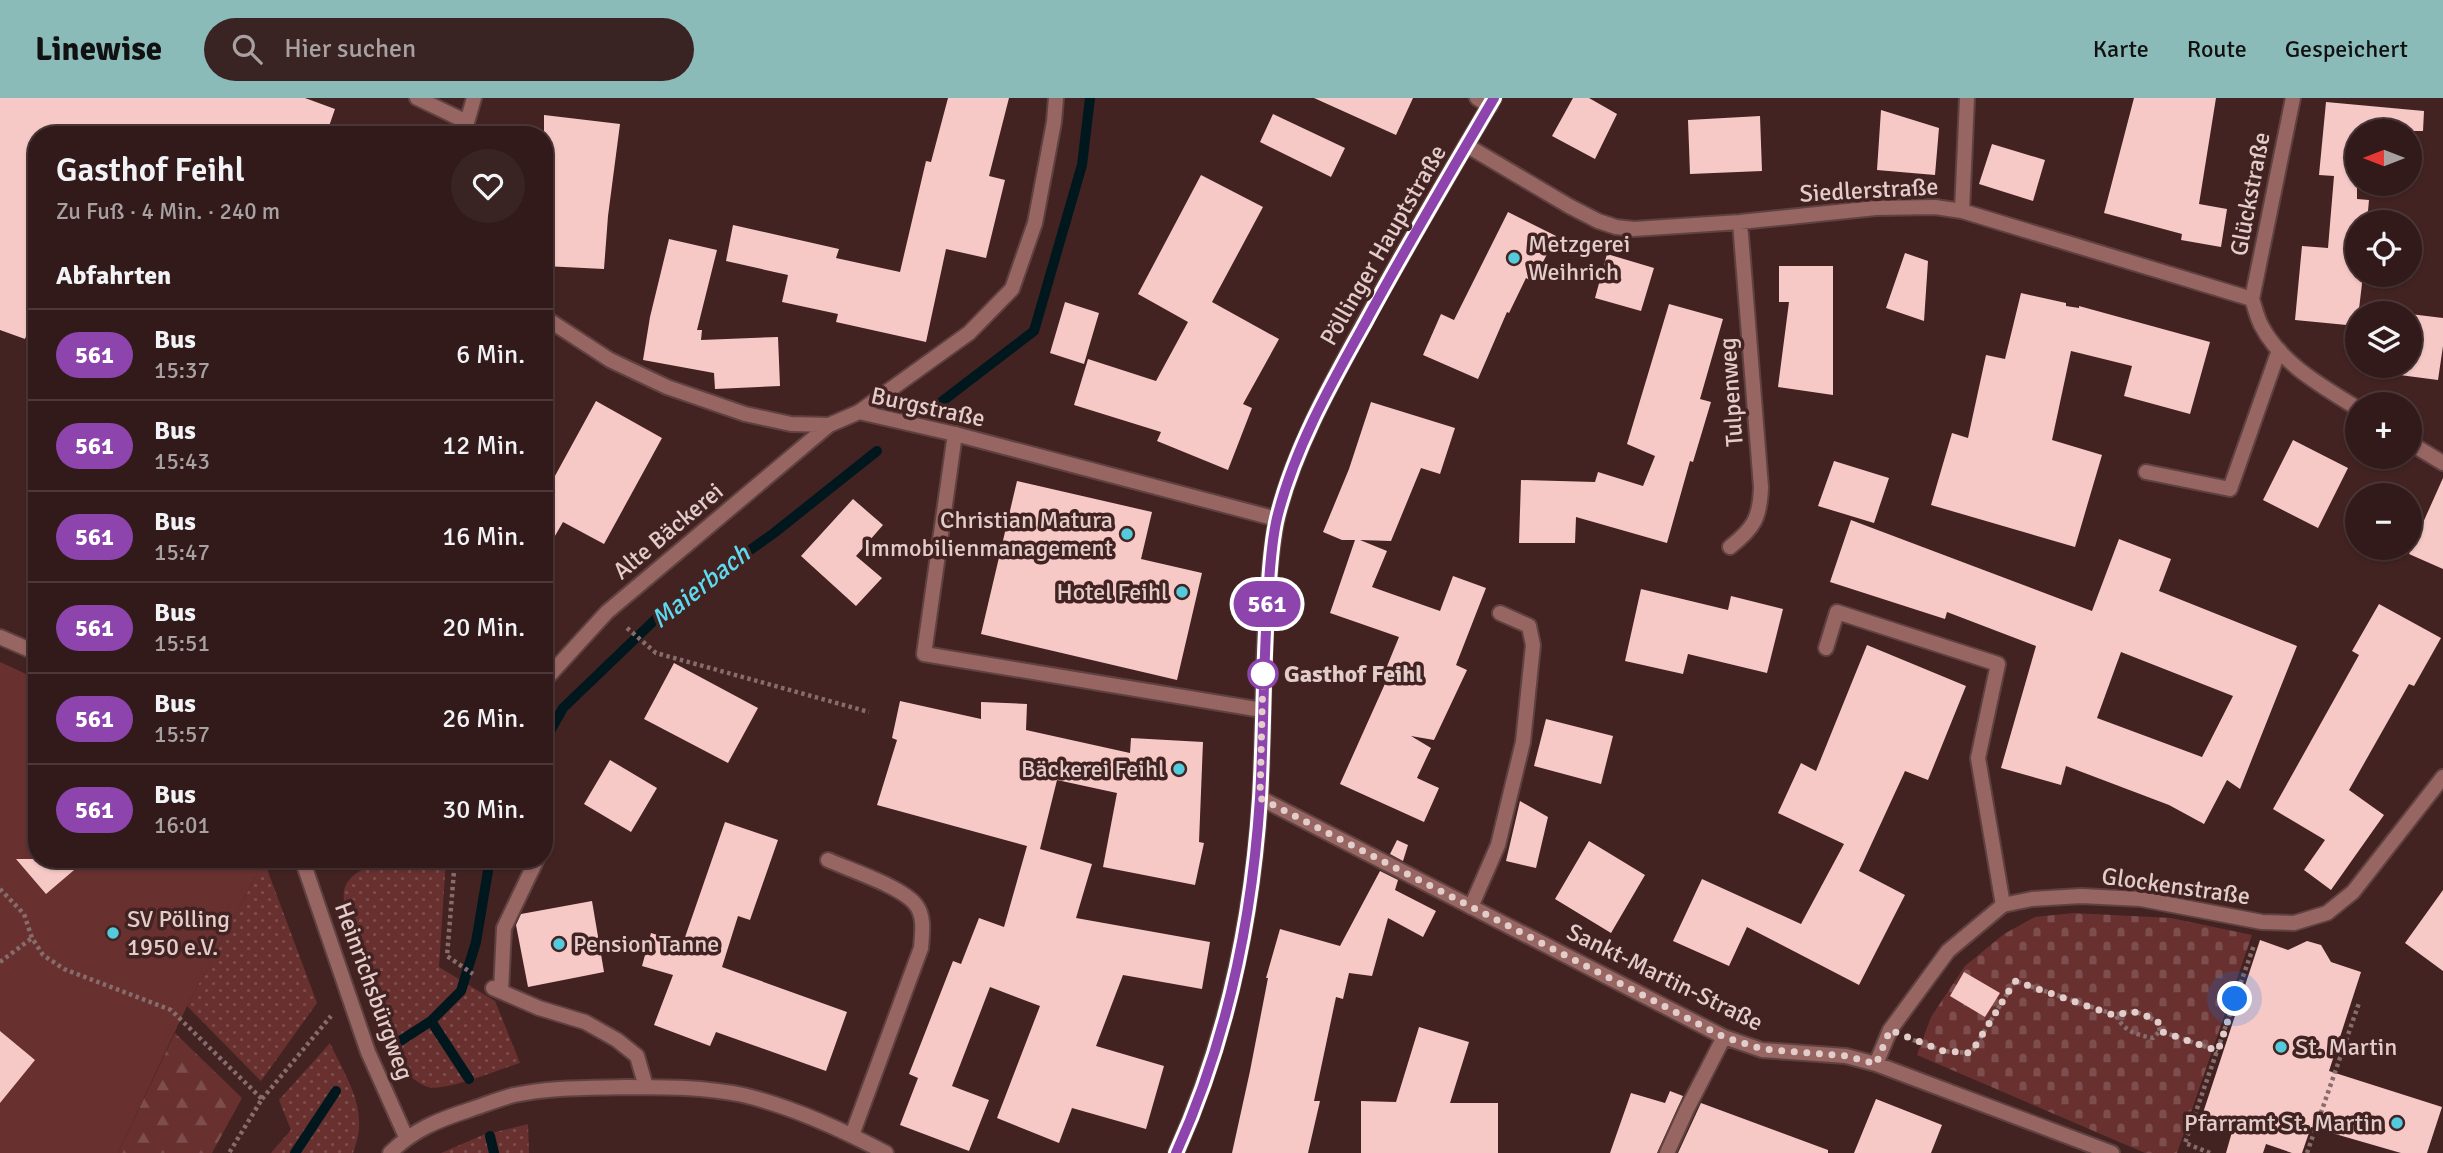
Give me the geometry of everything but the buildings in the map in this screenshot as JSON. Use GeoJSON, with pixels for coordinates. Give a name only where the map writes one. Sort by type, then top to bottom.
{"type":"FeatureCollection","features":[{"type":"Feature","properties":{"kind":"street"},"geometry":{"type":"LineString","coordinates":[[417,98],[464,126]]}},
{"type":"Feature","properties":{"kind":"street"},"geometry":{"type":"LineString","coordinates":[[467,126],[474,98]]}},
{"type":"Feature","properties":{"kind":"street"},"geometry":{"type":"LineString","coordinates":[[859,412],[969,333],[1012,289],[1035,223],[1056,98]]}},
{"type":"Feature","properties":{"kind":"street"},"geometry":{"type":"LineString","coordinates":[[1962,211],[1967,98]]}},
{"type":"Feature","properties":{"kind":"street","name":"Glückstraße"},"geometry":{"type":"LineString","coordinates":[[2252,299],[2293,98]]}},
{"type":"Feature","properties":{"kind":"street","name":"Pöllinger Hauptstraße"},"geometry":{"type":"LineString","coordinates":[[1176,1153],[1192,1118],[1212,1061],[1232,992],[1246,920],[1260,798],[1265,626],[1277,519],[1308,432],[1340,366],[1465,145],[1487,101]]}},
{"type":"Feature","properties":{"kind":"street","name":"Siedlerstraße"},"geometry":{"type":"LineString","coordinates":[[1465,145],[1569,206],[1616,227],[1634,229],[1740,222],[1876,208],[1935,207],[1962,211],[2252,299]]}},
{"type":"Feature","properties":{"kind":"street","name":"Tulpenweg"},"geometry":{"type":"LineString","coordinates":[[1730,547],[1751,527],[1760,508],[1740,222]]}},
{"type":"Feature","properties":{"kind":"street"},"geometry":{"type":"LineString","coordinates":[[2252,299],[2262,326],[2279,350],[2300,371],[2345,400]]}},
{"type":"Feature","properties":{"kind":"street","name":"Burgstraße"},"geometry":{"type":"LineString","coordinates":[[553,324],[610,360],[667,387],[745,414],[791,424],[829,425],[859,412],[955,434],[1277,519]]}},
{"type":"Feature","properties":{"kind":"street"},"geometry":{"type":"LineString","coordinates":[[2146,472],[2230,489],[2279,350]]}},
{"type":"Feature","properties":{"kind":"street","name":"Alte Bäckerei"},"geometry":{"type":"LineString","coordinates":[[553,671],[607,612],[829,425]]}},
{"type":"Feature","properties":{"kind":"street"},"geometry":{"type":"LineString","coordinates":[[955,434],[924,654],[1262,710]]}},
{"type":"Feature","properties":{"kind":"street"},"geometry":{"type":"LineString","coordinates":[[2422,450],[2443,463]]}},
{"type":"Feature","properties":{"kind":"street"},"geometry":{"type":"LineString","coordinates":[[1826,648],[1837,612],[1998,664],[1978,758],[2003,905]]}},
{"type":"Feature","properties":{"kind":"street"},"geometry":{"type":"LineString","coordinates":[[1471,907],[1498,845],[1524,742],[1534,645],[1529,626],[1500,613]]}},
{"type":"Feature","properties":{"kind":"street"},"geometry":{"type":"LineString","coordinates":[[0,637],[28,649]]}},
{"type":"Feature","properties":{"kind":"street","name":"Glockenstraße"},"geometry":{"type":"LineString","coordinates":[[1876,1064],[1890,1030],[1948,951],[2003,905],[2032,899],[2081,896],[2141,899],[2262,922],[2294,923],[2327,913],[2353,892],[2443,777]]}},
{"type":"Feature","properties":{"kind":"street","name":"Sankt-Martin-Straße"},"geometry":{"type":"LineString","coordinates":[[1260,798],[1724,1037],[1762,1049],[1846,1056],[1876,1064],[2112,1153]]}},
{"type":"Feature","properties":{"kind":"street"},"geometry":{"type":"LineString","coordinates":[[828,860],[904,893],[917,906],[923,927],[921,948],[852,1135]]}},
{"type":"Feature","properties":{"kind":"street","name":"Heinrichsbürgweg"},"geometry":{"type":"LineString","coordinates":[[306,868],[368,1052],[407,1137]]}},
{"type":"Feature","properties":{"kind":"street"},"geometry":{"type":"LineString","coordinates":[[533,868],[504,928],[497,990],[584,1022],[617,1040],[637,1056],[646,1087]]}},
{"type":"Feature","properties":{"kind":"street"},"geometry":{"type":"LineString","coordinates":[[1667,1153],[1724,1037]]}},
{"type":"Feature","properties":{"kind":"street"},"geometry":{"type":"LineString","coordinates":[[390,1153],[407,1137],[427,1125],[513,1096],[576,1088],[685,1087],[741,1095],[775,1104],[852,1135],[886,1153]]}},
{"type":"Feature","properties":{"kind":"path"},"geometry":{"type":"LineString","coordinates":[[619,622],[656,653],[869,712]]}},
{"type":"Feature","properties":{"kind":"path"},"geometry":{"type":"LineString","coordinates":[[454,868],[447,956],[497,990]]}},
{"type":"Feature","properties":{"kind":"path"},"geometry":{"type":"LineString","coordinates":[[0,889],[24,914],[32,939],[43,954],[64,970],[171,1010],[262,1099]]}},
{"type":"Feature","properties":{"kind":"path"},"geometry":{"type":"LineString","coordinates":[[0,962],[32,939]]}},
{"type":"Feature","properties":{"kind":"path"},"geometry":{"type":"LineString","coordinates":[[2210,1153],[2185,1143],[2253,947]]}},
{"type":"Feature","properties":{"kind":"path"},"geometry":{"type":"LineString","coordinates":[[1890,1030],[1943,1051],[1971,1053],[2015,981],[2116,1016],[2124,1029],[2141,1035],[2153,1038],[2160,1031]]}},
{"type":"Feature","properties":{"kind":"path"},"geometry":{"type":"LineString","coordinates":[[229,1153],[262,1099],[348,996]]}},
{"type":"Feature","properties":{"kind":"path"},"geometry":{"type":"LineString","coordinates":[[2307,1153],[2359,1003]]}},
{"type":"Feature","properties":{"kind":"path"},"geometry":{"type":"LineString","coordinates":[[2116,1016],[2129,1010],[2147,1016],[2158,1022],[2160,1031]]}},
{"type":"Feature","properties":{"kind":"path"},"geometry":{"type":"LineString","coordinates":[[2160,1031],[2218,1051]]}},
{"type":"Feature","properties":{"kind":"green space","name":"SV Pölling 1950 e.V."},"geometry":{"type":"Polygon","coordinates":[[[0,662],[28,675],[28,868],[260,868],[187,1006],[118,1153],[0,1153],[0,662]]]}},
{"type":"Feature","properties":{"kind":"green space"},"geometry":{"type":"Polygon","coordinates":[[[260,868],[267,868],[317,1003],[261,1081],[187,1006],[260,868]]]}},
{"type":"Feature","properties":{"kind":"green space"},"geometry":{"type":"Polygon","coordinates":[[[445,868],[439,967],[495,1001],[520,1063],[436,1088],[421,1084],[403,1068],[374,1007],[347,923],[345,887],[361,870],[445,868]]]}},
{"type":"Feature","properties":{"kind":"green space"},"geometry":{"type":"Polygon","coordinates":[[[2074,913],[2171,918],[2252,935],[2177,1153],[2145,1153],[1917,1055],[1931,1017],[1965,966],[2004,934],[2035,917],[2074,913]]]}},
{"type":"Feature","properties":{"kind":"green space"},"geometry":{"type":"Polygon","coordinates":[[[175,1033],[242,1098],[212,1153],[118,1153],[175,1033]]]}},
{"type":"Feature","properties":{"kind":"green space"},"geometry":{"type":"Polygon","coordinates":[[[330,1043],[350,1084],[358,1110],[358,1138],[353,1153],[271,1153],[291,1130],[279,1100],[330,1043]]]}},
{"type":"Feature","properties":{"kind":"green space"},"geometry":{"type":"Polygon","coordinates":[[[528,1124],[529,1153],[441,1153],[483,1135],[528,1124]]]}},
{"type":"Feature","properties":{"kind":"waterway","name":"Maierbach"},"geometry":{"type":"LineString","coordinates":[[936,406],[1034,331],[1082,165],[1090,98]]}},
{"type":"Feature","properties":{"kind":"waterway","name":"Maierbach"},"geometry":{"type":"LineString","coordinates":[[553,726],[563,708],[663,612],[774,533],[877,451]]}},
{"type":"Feature","properties":{"kind":"waterway","name":"Maierbach"},"geometry":{"type":"LineString","coordinates":[[397,1043],[431,1021],[461,991],[476,942],[488,868]]}},
{"type":"Feature","properties":{"kind":"waterway"},"geometry":{"type":"LineString","coordinates":[[431,1021],[469,1079]]}},
{"type":"Feature","properties":{"kind":"waterway","name":"Maierbach"},"geometry":{"type":"LineString","coordinates":[[295,1153],[336,1091]]}},
{"type":"Feature","properties":{"kind":"waterway"},"geometry":{"type":"LineString","coordinates":[[490,1136],[494,1153]]}},
{"type":"Feature","properties":{"kind":"bus line","name":"561"},"geometry":{"type":"LineString","coordinates":[[1176,1153],[1192,1118],[1216,1049],[1245,932],[1260,798],[1265,626],[1277,519],[1308,432],[1340,366],[1494,98]]}},
{"type":"Feature","properties":{"kind":"place","name":"Metzgerei Weihrich"},"geometry":{"type":"Point","coordinates":[1514,258]}},
{"type":"Feature","properties":{"kind":"place","name":"Christian Matura Immobilienmanagement"},"geometry":{"type":"Point","coordinates":[1127,534]}},
{"type":"Feature","properties":{"kind":"place","name":"Hotel Feihl"},"geometry":{"type":"Point","coordinates":[1182,592]}},
{"type":"Feature","properties":{"kind":"place","name":"Gasthof Feihl"},"geometry":{"type":"Point","coordinates":[1263,674]}},
{"type":"Feature","properties":{"kind":"place","name":"Bäckerei Feihl"},"geometry":{"type":"Point","coordinates":[1179,769]}},
{"type":"Feature","properties":{"kind":"place","name":"SV Pölling 1950 e.V."},"geometry":{"type":"Point","coordinates":[113,933]}},
{"type":"Feature","properties":{"kind":"place","name":"Pension Tanne"},"geometry":{"type":"Point","coordinates":[559,944]}},
{"type":"Feature","properties":{"kind":"place","name":"St. Martin"},"geometry":{"type":"Point","coordinates":[2281,1047]}},
{"type":"Feature","properties":{"kind":"place","name":"Pfarramt St. Martin"},"geometry":{"type":"Point","coordinates":[2397,1123]}},
{"type":"Feature","properties":{"kind":"route"},"geometry":{"type":"LineString","coordinates":[[1263,674],[1260,798],[1724,1037],[1762,1049],[1846,1056],[1876,1064],[1890,1030],[1943,1051],[1971,1053],[2015,981],[2116,1016],[2129,1010],[2147,1016],[2158,1022],[2160,1031],[2218,1051],[2235,999]]}}]}
